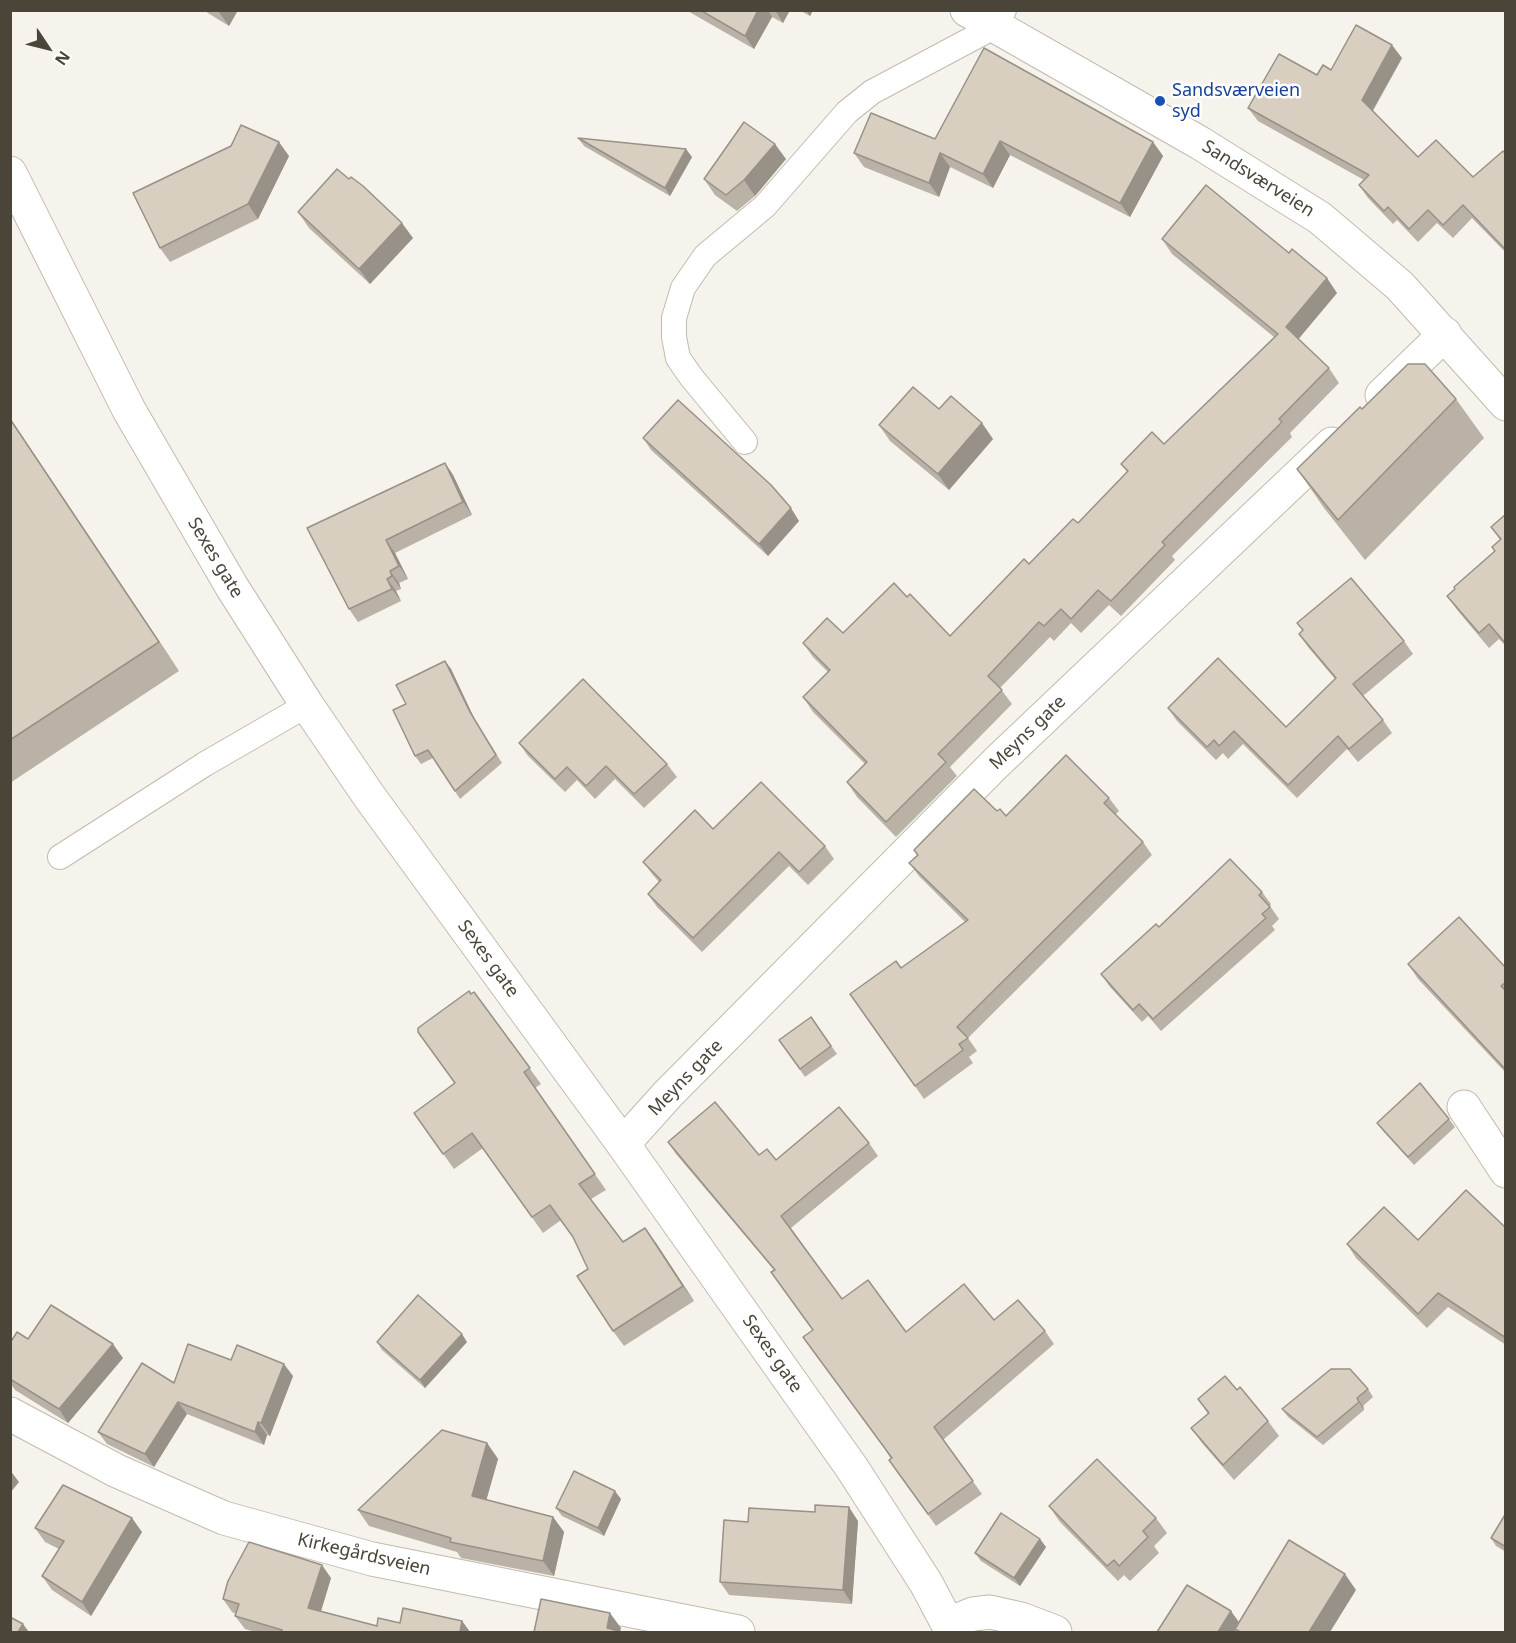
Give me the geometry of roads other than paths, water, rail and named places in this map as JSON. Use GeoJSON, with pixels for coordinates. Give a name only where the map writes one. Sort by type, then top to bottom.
{"type":"FeatureCollection","features":[{"type":"Feature","properties":{"kind":"street","name":"Sandsværveien"},"geometry":{"type":"LineString","coordinates":[[967,10],[999,19],[1320,218],[1401,286],[1506,404]]}},
{"type":"Feature","properties":{"kind":"street","name":"Sexes gate"},"geometry":{"type":"LineString","coordinates":[[10,173],[129,410],[232,587],[307,705],[369,796],[623,1144],[857,1476],[920,1574],[950,1628],[973,1614],[990,1612],[1021,1618],[1055,1632]]}},
{"type":"Feature","properties":{"kind":"street","name":"Meyns gate"},"geometry":{"type":"LineString","coordinates":[[623,1144],[668,1094],[996,763],[1445,334]]}},
{"type":"Feature","properties":{"kind":"street"},"geometry":{"type":"LineString","coordinates":[[1464,1107],[1506,1171]]}},
{"type":"Feature","properties":{"kind":"street","name":"Kirkegårdsveien"},"geometry":{"type":"LineString","coordinates":[[10,1414],[117,1471],[224,1518],[372,1559],[738,1632]]}},
{"type":"Feature","properties":{"kind":"lane"},"geometry":{"type":"LineString","coordinates":[[745,442],[678,358],[674,337],[674,318],[683,288],[705,256],[765,206],[847,112],[872,92],[999,19]]}},
{"type":"Feature","properties":{"kind":"lane"},"geometry":{"type":"LineString","coordinates":[[60,857],[205,764],[307,705]]}},
{"type":"Feature","properties":{"kind":"place","name":"Sandsværveien syd"},"geometry":{"type":"Point","coordinates":[1160,101]}}]}
